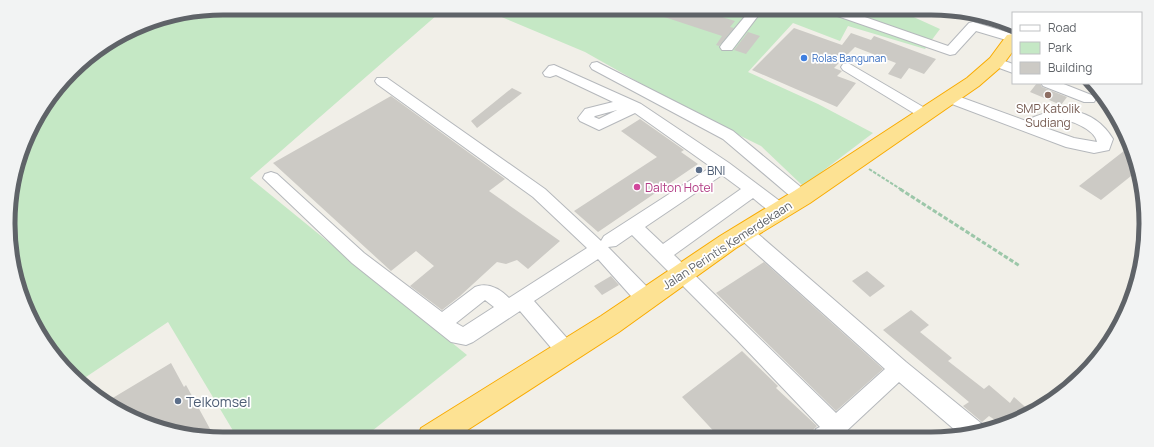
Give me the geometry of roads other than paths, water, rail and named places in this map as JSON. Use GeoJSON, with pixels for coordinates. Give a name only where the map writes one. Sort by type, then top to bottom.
{"type":"FeatureCollection","features":[{"type":"Feature","properties":{"kind":"highway","name":"Jalan Perintis Kemerdekaan"},"geometry":{"type":"LineString","coordinates":[[439,432],[646,299],[682,273],[779,209],[802,197],[973,82],[1004,65],[1012,42]]}},
{"type":"Feature","properties":{"kind":"lane"},"geometry":{"type":"LineString","coordinates":[[727,47],[752,15]]}},
{"type":"Feature","properties":{"kind":"lane"},"geometry":{"type":"LineString","coordinates":[[847,15],[950,51],[972,26],[1012,39]]}},
{"type":"Feature","properties":{"kind":"lane"},"geometry":{"type":"LineString","coordinates":[[597,66],[728,135],[802,197]]}},
{"type":"Feature","properties":{"kind":"lane"},"geometry":{"type":"LineString","coordinates":[[848,67],[925,114]]}},
{"type":"Feature","properties":{"kind":"lane"},"geometry":{"type":"LineString","coordinates":[[550,73],[554,69],[632,105],[723,167],[779,209]]}},
{"type":"Feature","properties":{"kind":"lane"},"geometry":{"type":"LineString","coordinates":[[382,81],[539,193],[605,245],[619,272],[646,299]]}},
{"type":"Feature","properties":{"kind":"lane"},"geometry":{"type":"LineString","coordinates":[[1051,84],[1089,99]]}},
{"type":"Feature","properties":{"kind":"lane"},"geometry":{"type":"LineString","coordinates":[[949,98],[987,114],[1029,126]]}},
{"type":"Feature","properties":{"kind":"lane"},"geometry":{"type":"LineString","coordinates":[[271,178],[358,258],[458,336],[466,336],[723,167]]}},
{"type":"Feature","properties":{"kind":"lane"},"geometry":{"type":"LineString","coordinates":[[662,254],[748,185]]}},
{"type":"Feature","properties":{"kind":"lane"},"geometry":{"type":"LineString","coordinates":[[633,226],[682,273],[829,432]]}},
{"type":"Feature","properties":{"kind":"lane"},"geometry":{"type":"LineString","coordinates":[[744,232],[899,369],[970,428]]}},
{"type":"Feature","properties":{"kind":"lane"},"geometry":{"type":"LineString","coordinates":[[442,323],[482,292],[494,294],[533,315],[566,351]]}},
{"type":"Feature","properties":{"kind":"lane"},"geometry":{"type":"LineString","coordinates":[[831,432],[899,369]]}},
{"type":"Feature","properties":{"kind":"place","name":"Rolas Bangunan"},"geometry":{"type":"Point","coordinates":[804,58]}},
{"type":"Feature","properties":{"kind":"place","name":"SMP Katolik Sudiang"},"geometry":{"type":"Point","coordinates":[1048,95]}},
{"type":"Feature","properties":{"kind":"place","name":"BNI"},"geometry":{"type":"Point","coordinates":[699,170]}},
{"type":"Feature","properties":{"kind":"place","name":"Dalton Hotel"},"geometry":{"type":"Point","coordinates":[637,187]}},
{"type":"Feature","properties":{"kind":"place","name":"Telkomsel"},"geometry":{"type":"Point","coordinates":[178,401]}}]}
